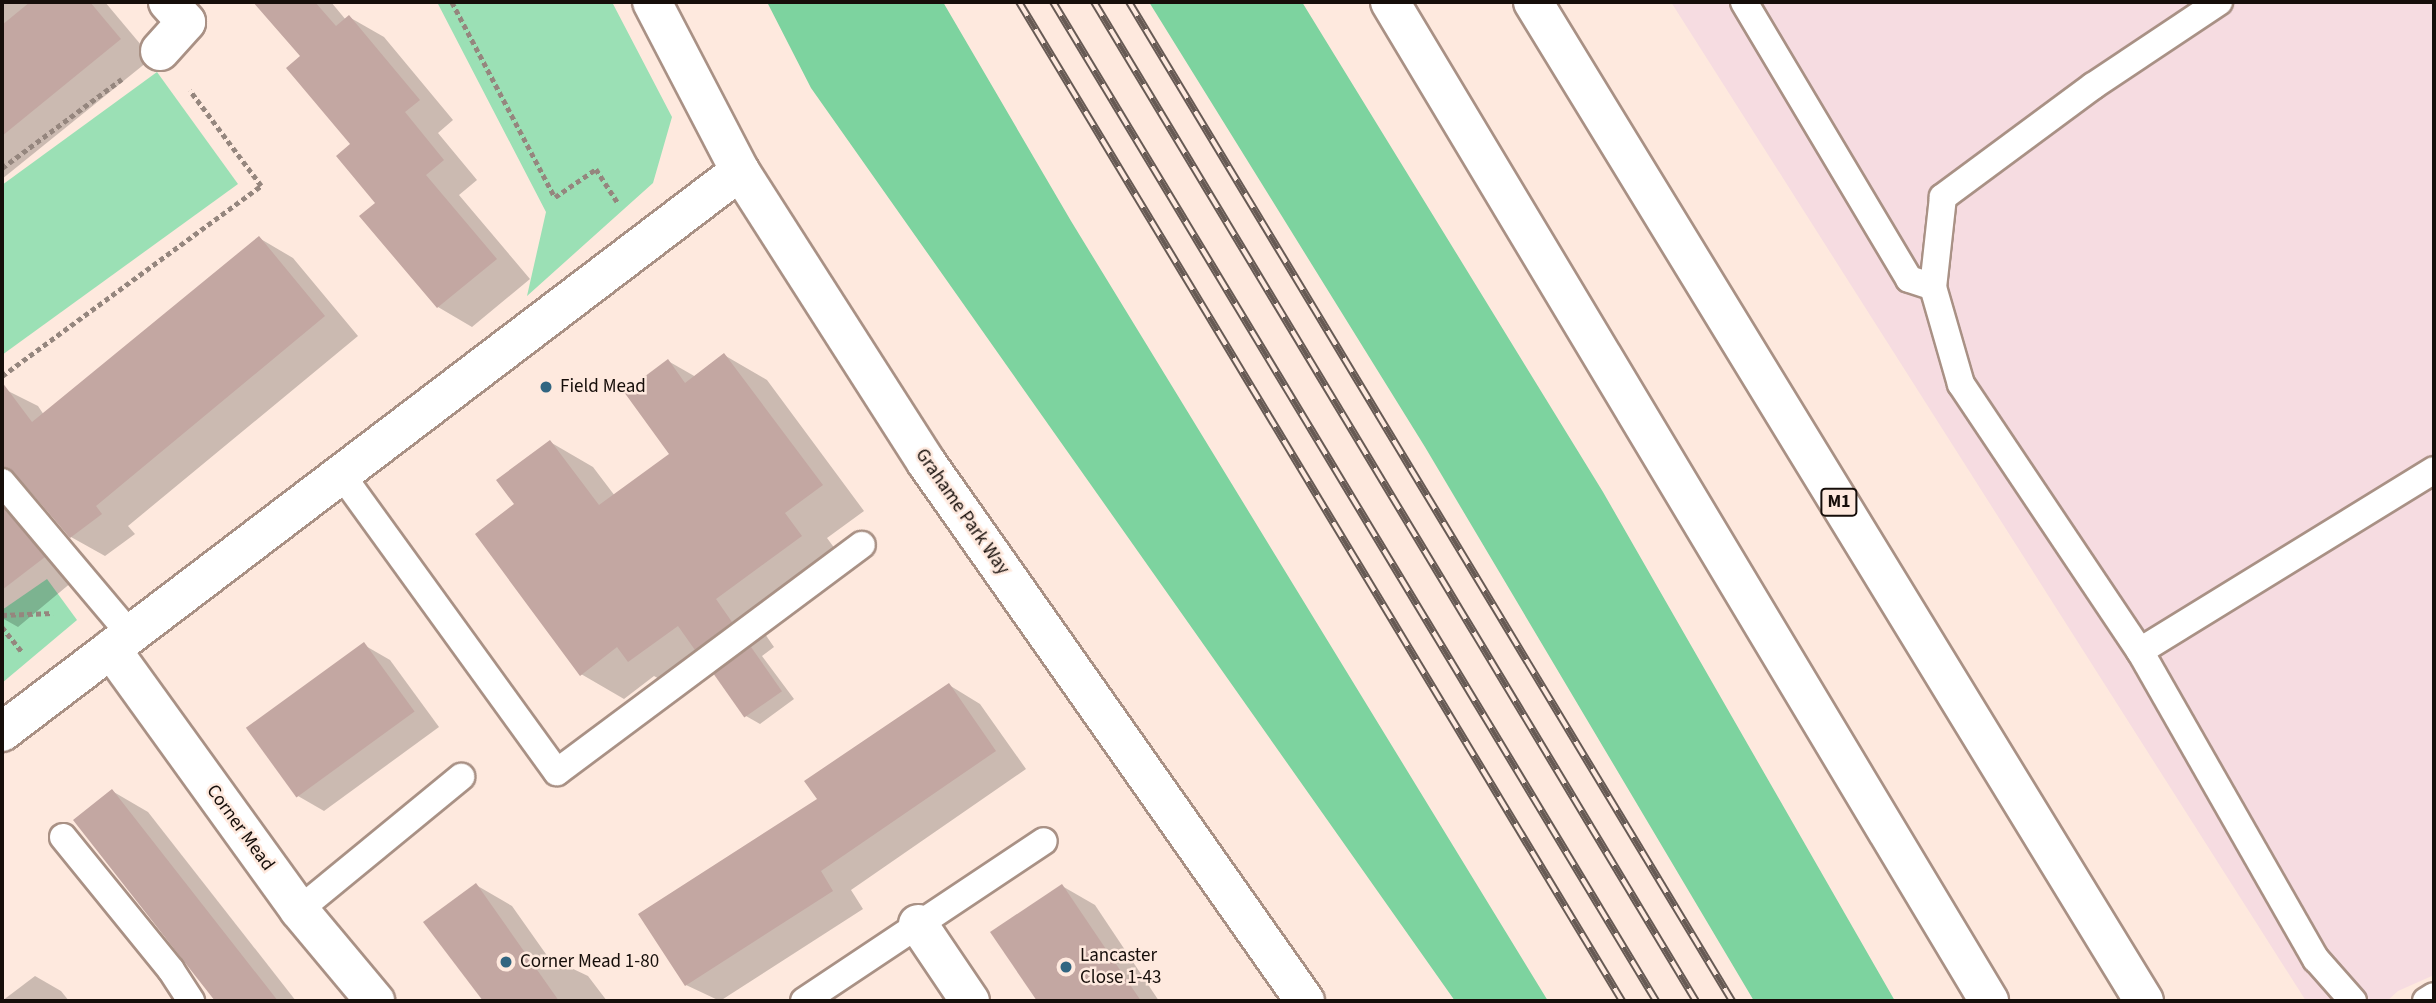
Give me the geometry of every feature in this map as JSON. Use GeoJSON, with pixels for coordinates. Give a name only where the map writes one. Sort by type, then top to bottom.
{"type":"FeatureCollection","features":[{"type":"Feature","properties":{"kind":"main road"},"geometry":{"type":"LineString","coordinates":[[160,51],[186,22],[169,2]]}},
{"type":"Feature","properties":{"kind":"main road","name":"Grahame Park Way"},"geometry":{"type":"LineString","coordinates":[[652,2],[740,171],[926,462],[1306,1001]]}},
{"type":"Feature","properties":{"kind":"main road"},"geometry":{"type":"LineString","coordinates":[[1390,2],[1989,1001]]}},
{"type":"Feature","properties":{"kind":"main road","name":"M1"},"geometry":{"type":"LineString","coordinates":[[1534,2],[2144,1001]]}},
{"type":"Feature","properties":{"kind":"main road"},"geometry":{"type":"LineString","coordinates":[[2,732],[740,171]]}},
{"type":"Feature","properties":{"kind":"main road","name":"Corner Mead"},"geometry":{"type":"LineString","coordinates":[[121,641],[299,910],[375,1001]]}},
{"type":"Feature","properties":{"kind":"main road"},"geometry":{"type":"LineString","coordinates":[[918,924],[970,1001]]}},
{"type":"Feature","properties":{"kind":"lane"},"geometry":{"type":"LineString","coordinates":[[1744,2],[1909,279],[1933,288]]}},
{"type":"Feature","properties":{"kind":"lane"},"geometry":{"type":"LineString","coordinates":[[2220,2],[1972,171],[1943,197],[1933,288],[1961,384],[2140,651],[2316,960],[2353,1001]]}},
{"type":"Feature","properties":{"kind":"lane"},"geometry":{"type":"LineString","coordinates":[[2140,651],[2434,470]]}},
{"type":"Feature","properties":{"kind":"lane"},"geometry":{"type":"LineString","coordinates":[[341,474],[557,772],[862,545]]}},
{"type":"Feature","properties":{"kind":"lane"},"geometry":{"type":"LineString","coordinates":[[2,482],[121,641]]}},
{"type":"Feature","properties":{"kind":"lane"},"geometry":{"type":"LineString","coordinates":[[299,910],[461,777]]}},
{"type":"Feature","properties":{"kind":"lane"},"geometry":{"type":"LineString","coordinates":[[63,837],[171,970],[191,1001]]}},
{"type":"Feature","properties":{"kind":"lane"},"geometry":{"type":"LineString","coordinates":[[804,1001],[1044,841]]}},
{"type":"Feature","properties":{"kind":"lane"},"geometry":{"type":"LineString","coordinates":[[2426,1001],[2434,996]]}},
{"type":"Feature","properties":{"kind":"path"},"geometry":{"type":"LineString","coordinates":[[452,2],[555,197],[596,169],[645,244]]}},
{"type":"Feature","properties":{"kind":"path"},"geometry":{"type":"LineString","coordinates":[[2,168],[160,51],[261,186],[2,376]]}},
{"type":"Feature","properties":{"kind":"shaded area"},"geometry":{"type":"Polygon","coordinates":[[[1671,2],[2434,2],[2434,975],[2398,991],[2387,1001],[2306,1001],[1671,2]]]}},
{"type":"Feature","properties":{"kind":"green space"},"geometry":{"type":"Polygon","coordinates":[[[437,2],[612,2],[672,117],[653,183],[527,296],[546,212],[437,2]]]}},
{"type":"Feature","properties":{"kind":"green space"},"geometry":{"type":"Polygon","coordinates":[[[767,2],[943,2],[1071,221],[1548,1001],[1455,1001],[811,88],[767,2]]]}},
{"type":"Feature","properties":{"kind":"green space"},"geometry":{"type":"Polygon","coordinates":[[[1149,2],[1302,2],[1603,492],[1895,1001],[1754,1001],[1425,447],[1149,2]]]}},
{"type":"Feature","properties":{"kind":"green space"},"geometry":{"type":"Polygon","coordinates":[[[157,72],[238,184],[2,355],[2,185],[157,72]]]}},
{"type":"Feature","properties":{"kind":"green space"},"geometry":{"type":"Polygon","coordinates":[[[47,579],[77,620],[2,683],[2,610],[47,579]]]}},
{"type":"Feature","properties":{"kind":"building"},"geometry":{"type":"Polygon","coordinates":[[[30,2],[90,2],[121,39],[2,136],[2,25],[30,2]]]}},
{"type":"Feature","properties":{"kind":"building"},"geometry":{"type":"Polygon","coordinates":[[[253,2],[315,2],[336,26],[349,15],[420,100],[405,112],[444,160],[426,175],[497,259],[437,308],[359,216],[375,203],[336,156],[350,144],[286,68],[300,56],[253,2]]]}},
{"type":"Feature","properties":{"kind":"building"},"geometry":{"type":"Polygon","coordinates":[[[259,236],[325,316],[96,506],[102,514],[70,538],[14,472],[2,467],[2,382],[32,422],[259,236]]]}},
{"type":"Feature","properties":{"kind":"building"},"geometry":{"type":"Polygon","coordinates":[[[724,353],[823,485],[785,513],[802,536],[716,599],[732,622],[695,650],[678,626],[628,662],[617,647],[580,676],[475,534],[514,504],[496,480],[550,440],[599,505],[669,454],[624,392],[668,359],[685,383],[724,353]]]}},
{"type":"Feature","properties":{"kind":"building"},"geometry":{"type":"Polygon","coordinates":[[[2,506],[45,557],[2,590],[2,506]]]}},
{"type":"Feature","properties":{"kind":"building"},"geometry":{"type":"Polygon","coordinates":[[[364,642],[415,712],[296,797],[246,728],[364,642]]]}},
{"type":"Feature","properties":{"kind":"building"},"geometry":{"type":"Polygon","coordinates":[[[751,647],[782,691],[744,718],[713,673],[751,647]]]}},
{"type":"Feature","properties":{"kind":"building"},"geometry":{"type":"Polygon","coordinates":[[[949,683],[996,751],[821,871],[833,891],[685,986],[638,914],[817,799],[804,781],[949,683]]]}},
{"type":"Feature","properties":{"kind":"building"},"geometry":{"type":"Polygon","coordinates":[[[112,789],[278,1001],[215,1001],[73,820],[112,789]]]}},
{"type":"Feature","properties":{"kind":"building","name":"Corner Mead 1-80"},"geometry":{"type":"Polygon","coordinates":[[[476,883],[559,1001],[483,1001],[423,922],[476,883]]]}},
{"type":"Feature","properties":{"kind":"building","name":"Lancaster Close 1-43"},"geometry":{"type":"Polygon","coordinates":[[[1062,884],[1141,1001],[1037,1001],[990,932],[1062,884]]]}},
{"type":"Feature","properties":{"kind":"railway"},"geometry":{"type":"LineString","coordinates":[[1019,2],[1622,1001]]}},
{"type":"Feature","properties":{"kind":"railway"},"geometry":{"type":"LineString","coordinates":[[1053,2],[1656,1001]]}},
{"type":"Feature","properties":{"kind":"railway"},"geometry":{"type":"LineString","coordinates":[[1094,2],[1696,1001]]}},
{"type":"Feature","properties":{"kind":"railway"},"geometry":{"type":"LineString","coordinates":[[1129,2],[1732,1001]]}},
{"type":"Feature","properties":{"kind":"place","name":"Field Mead"},"geometry":{"type":"Point","coordinates":[546,387]}},
{"type":"Feature","properties":{"kind":"place","name":"Corner Mead 1-80"},"geometry":{"type":"Point","coordinates":[506,962]}},
{"type":"Feature","properties":{"kind":"place","name":"Lancaster Close 1-43"},"geometry":{"type":"Point","coordinates":[1066,967]}}]}
